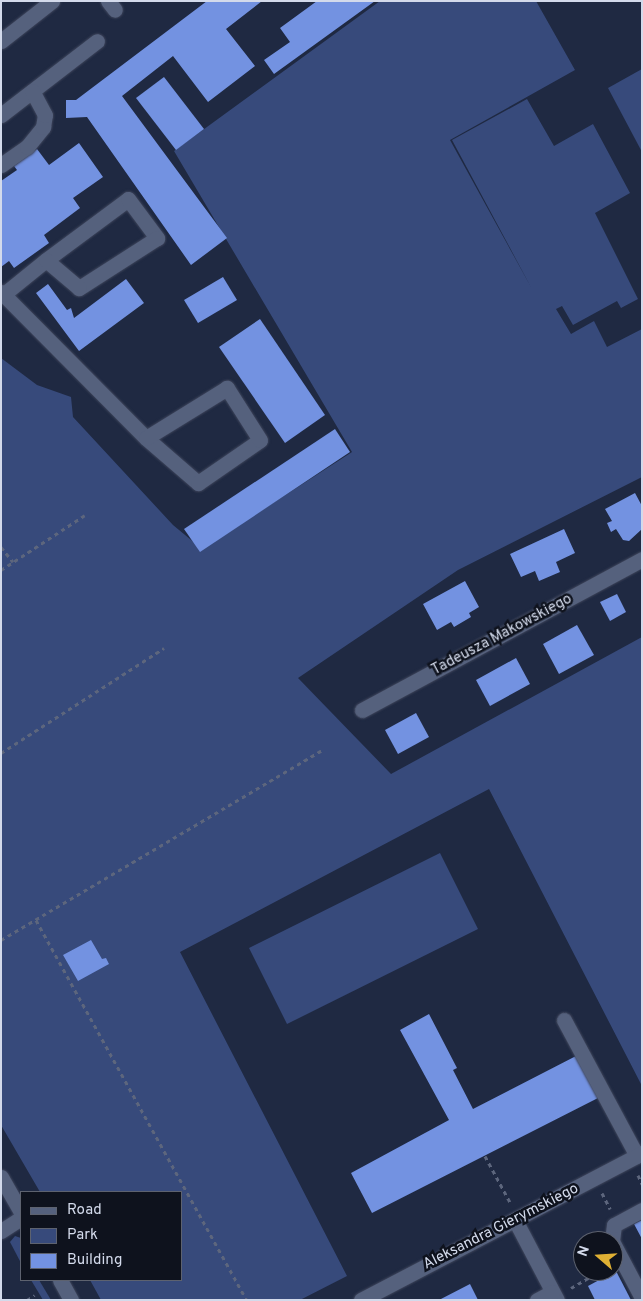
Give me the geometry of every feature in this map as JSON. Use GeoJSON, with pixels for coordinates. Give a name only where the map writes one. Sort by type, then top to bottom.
{"type":"FeatureCollection","features":[{"type":"Feature","properties":{"kind":"street"},"geometry":{"type":"LineString","coordinates":[[1,41],[52,1]]}},
{"type":"Feature","properties":{"kind":"street"},"geometry":{"type":"LineString","coordinates":[[1,114],[97,41]]}},
{"type":"Feature","properties":{"kind":"street"},"geometry":{"type":"LineString","coordinates":[[1,165],[27,147],[43,127],[45,115],[32,91]]}},
{"type":"Feature","properties":{"kind":"street"},"geometry":{"type":"LineString","coordinates":[[46,260],[79,288],[157,238],[128,199],[46,260],[3,293],[146,438],[198,483],[260,440],[227,388],[146,438]]}},
{"type":"Feature","properties":{"kind":"street","name":"Tadeusza Makowskiego"},"geometry":{"type":"LineString","coordinates":[[362,710],[642,559]]}},
{"type":"Feature","properties":{"kind":"street"},"geometry":{"type":"LineString","coordinates":[[564,1020],[639,1155]]}},
{"type":"Feature","properties":{"kind":"street","name":"Aleksandra Gierymskiego"},"geometry":{"type":"LineString","coordinates":[[361,1300],[639,1155]]}},
{"type":"Feature","properties":{"kind":"street"},"geometry":{"type":"LineString","coordinates":[[1,1177],[20,1210]]}},
{"type":"Feature","properties":{"kind":"street"},"geometry":{"type":"LineString","coordinates":[[613,1231],[614,1225],[642,1210]]}},
{"type":"Feature","properties":{"kind":"street"},"geometry":{"type":"LineString","coordinates":[[1,1231],[20,1219]]}},
{"type":"Feature","properties":{"kind":"street"},"geometry":{"type":"LineString","coordinates":[[515,1220],[558,1294],[537,1300]]}},
{"type":"Feature","properties":{"kind":"street"},"geometry":{"type":"LineString","coordinates":[[623,1263],[642,1298]]}},
{"type":"Feature","properties":{"kind":"street"},"geometry":{"type":"LineString","coordinates":[[61,1281],[71,1300]]}},
{"type":"Feature","properties":{"kind":"path"},"geometry":{"type":"LineString","coordinates":[[1,570],[85,515]]}},
{"type":"Feature","properties":{"kind":"path"},"geometry":{"type":"LineString","coordinates":[[1,547],[13,562]]}},
{"type":"Feature","properties":{"kind":"path"},"geometry":{"type":"LineString","coordinates":[[1,753],[164,648]]}},
{"type":"Feature","properties":{"kind":"path"},"geometry":{"type":"LineString","coordinates":[[1,940],[321,751]]}},
{"type":"Feature","properties":{"kind":"path"},"geometry":{"type":"LineString","coordinates":[[36,920],[247,1300]]}},
{"type":"Feature","properties":{"kind":"path"},"geometry":{"type":"LineString","coordinates":[[485,1156],[510,1202]]}},
{"type":"Feature","properties":{"kind":"path"},"geometry":{"type":"LineString","coordinates":[[637,1174],[642,1184]]}},
{"type":"Feature","properties":{"kind":"path"},"geometry":{"type":"LineString","coordinates":[[558,1294],[583,1281]]}},
{"type":"Feature","properties":{"kind":"path"},"geometry":{"type":"LineString","coordinates":[[27,1300],[35,1295]]}},
{"type":"Feature","properties":{"kind":"green space"},"geometry":{"type":"Polygon","coordinates":[[[380,1],[536,1],[575,70],[450,140],[532,289],[452,140],[527,99],[554,146],[593,124],[630,193],[595,213],[638,299],[621,308],[617,301],[573,325],[562,306],[556,309],[571,334],[594,321],[607,347],[642,329],[642,477],[458,570],[298,678],[391,774],[642,637],[642,1086],[489,789],[180,952],[347,1276],[300,1300],[101,1300],[91,1281],[182,1281],[182,1191],[39,1191],[1,1125],[1,358],[37,385],[71,397],[73,417],[173,525],[202,549],[352,452],[174,151],[380,1]]]}},
{"type":"Feature","properties":{"kind":"green space"},"geometry":{"type":"Polygon","coordinates":[[[642,69],[642,152],[608,88],[642,69]]]}},
{"type":"Feature","properties":{"kind":"green space"},"geometry":{"type":"Polygon","coordinates":[[[440,853],[478,929],[287,1024],[249,948],[440,853]]]}},
{"type":"Feature","properties":{"kind":"green space"},"geometry":{"type":"Polygon","coordinates":[[[15,1236],[20,1238],[20,1261],[10,1242],[15,1236]]]}},
{"type":"Feature","properties":{"kind":"green space"},"geometry":{"type":"Polygon","coordinates":[[[32,1281],[40,1281],[51,1300],[43,1300],[32,1281]]]}},
{"type":"Feature","properties":{"kind":"building"},"geometry":{"type":"Polygon","coordinates":[[[207,1],[262,1],[226,29],[255,66],[208,102],[173,56],[122,96],[227,238],[191,265],[87,117],[66,118],[66,100],[76,100],[207,1]]]}},
{"type":"Feature","properties":{"kind":"building"},"geometry":{"type":"Polygon","coordinates":[[[317,1],[375,1],[274,74],[264,60],[290,42],[280,28],[317,1]]]}},
{"type":"Feature","properties":{"kind":"building"},"geometry":{"type":"Polygon","coordinates":[[[164,77],[204,129],[176,150],[136,98],[164,77]]]}},
{"type":"Feature","properties":{"kind":"building"},"geometry":{"type":"Polygon","coordinates":[[[79,143],[103,177],[73,198],[80,208],[44,235],[49,243],[14,268],[9,261],[1,267],[1,181],[17,170],[14,166],[37,149],[49,165],[79,143]]]}},
{"type":"Feature","properties":{"kind":"building"},"geometry":{"type":"Polygon","coordinates":[[[223,277],[237,300],[198,323],[184,300],[223,277]]]}},
{"type":"Feature","properties":{"kind":"building"},"geometry":{"type":"Polygon","coordinates":[[[126,279],[144,303],[79,351],[36,293],[48,284],[67,310],[71,308],[74,318],[126,279]]]}},
{"type":"Feature","properties":{"kind":"building"},"geometry":{"type":"Polygon","coordinates":[[[260,319],[325,415],[285,443],[219,347],[260,319]]]}},
{"type":"Feature","properties":{"kind":"building"},"geometry":{"type":"Polygon","coordinates":[[[335,429],[350,452],[200,552],[184,529],[335,429]]]}},
{"type":"Feature","properties":{"kind":"building"},"geometry":{"type":"Polygon","coordinates":[[[635,493],[642,506],[642,529],[629,541],[623,540],[616,529],[611,532],[607,523],[612,521],[605,509],[635,493]]]}},
{"type":"Feature","properties":{"kind":"building"},"geometry":{"type":"Polygon","coordinates":[[[564,529],[575,553],[556,562],[560,572],[539,581],[535,571],[521,577],[510,554],[564,529]]]}},
{"type":"Feature","properties":{"kind":"building"},"geometry":{"type":"Polygon","coordinates":[[[465,581],[479,607],[469,613],[471,617],[454,627],[451,622],[437,630],[423,604],[465,581]]]}},
{"type":"Feature","properties":{"kind":"building"},"geometry":{"type":"Polygon","coordinates":[[[617,594],[626,612],[610,621],[600,602],[617,594]]]}},
{"type":"Feature","properties":{"kind":"building"},"geometry":{"type":"Polygon","coordinates":[[[577,625],[594,655],[559,674],[543,644],[577,625]]]}},
{"type":"Feature","properties":{"kind":"building"},"geometry":{"type":"Polygon","coordinates":[[[516,658],[530,684],[490,706],[476,680],[516,658]]]}},
{"type":"Feature","properties":{"kind":"building"},"geometry":{"type":"Polygon","coordinates":[[[416,713],[429,737],[398,754],[385,730],[416,713]]]}},
{"type":"Feature","properties":{"kind":"building"},"geometry":{"type":"Polygon","coordinates":[[[91,940],[102,959],[106,958],[109,964],[78,981],[63,955],[91,940]]]}},
{"type":"Feature","properties":{"kind":"building"},"geometry":{"type":"Polygon","coordinates":[[[429,1014],[457,1068],[453,1070],[473,1109],[576,1056],[598,1098],[372,1213],[351,1173],[449,1120],[400,1030],[429,1014]]]}},
{"type":"Feature","properties":{"kind":"building"},"geometry":{"type":"Polygon","coordinates":[[[642,1220],[642,1239],[634,1224],[642,1220]]]}},
{"type":"Feature","properties":{"kind":"building"},"geometry":{"type":"Polygon","coordinates":[[[597,1281],[621,1281],[631,1300],[595,1300],[588,1286],[597,1281]]]}},
{"type":"Feature","properties":{"kind":"building"},"geometry":{"type":"Polygon","coordinates":[[[470,1284],[478,1300],[439,1300],[470,1284]]]}}]}
